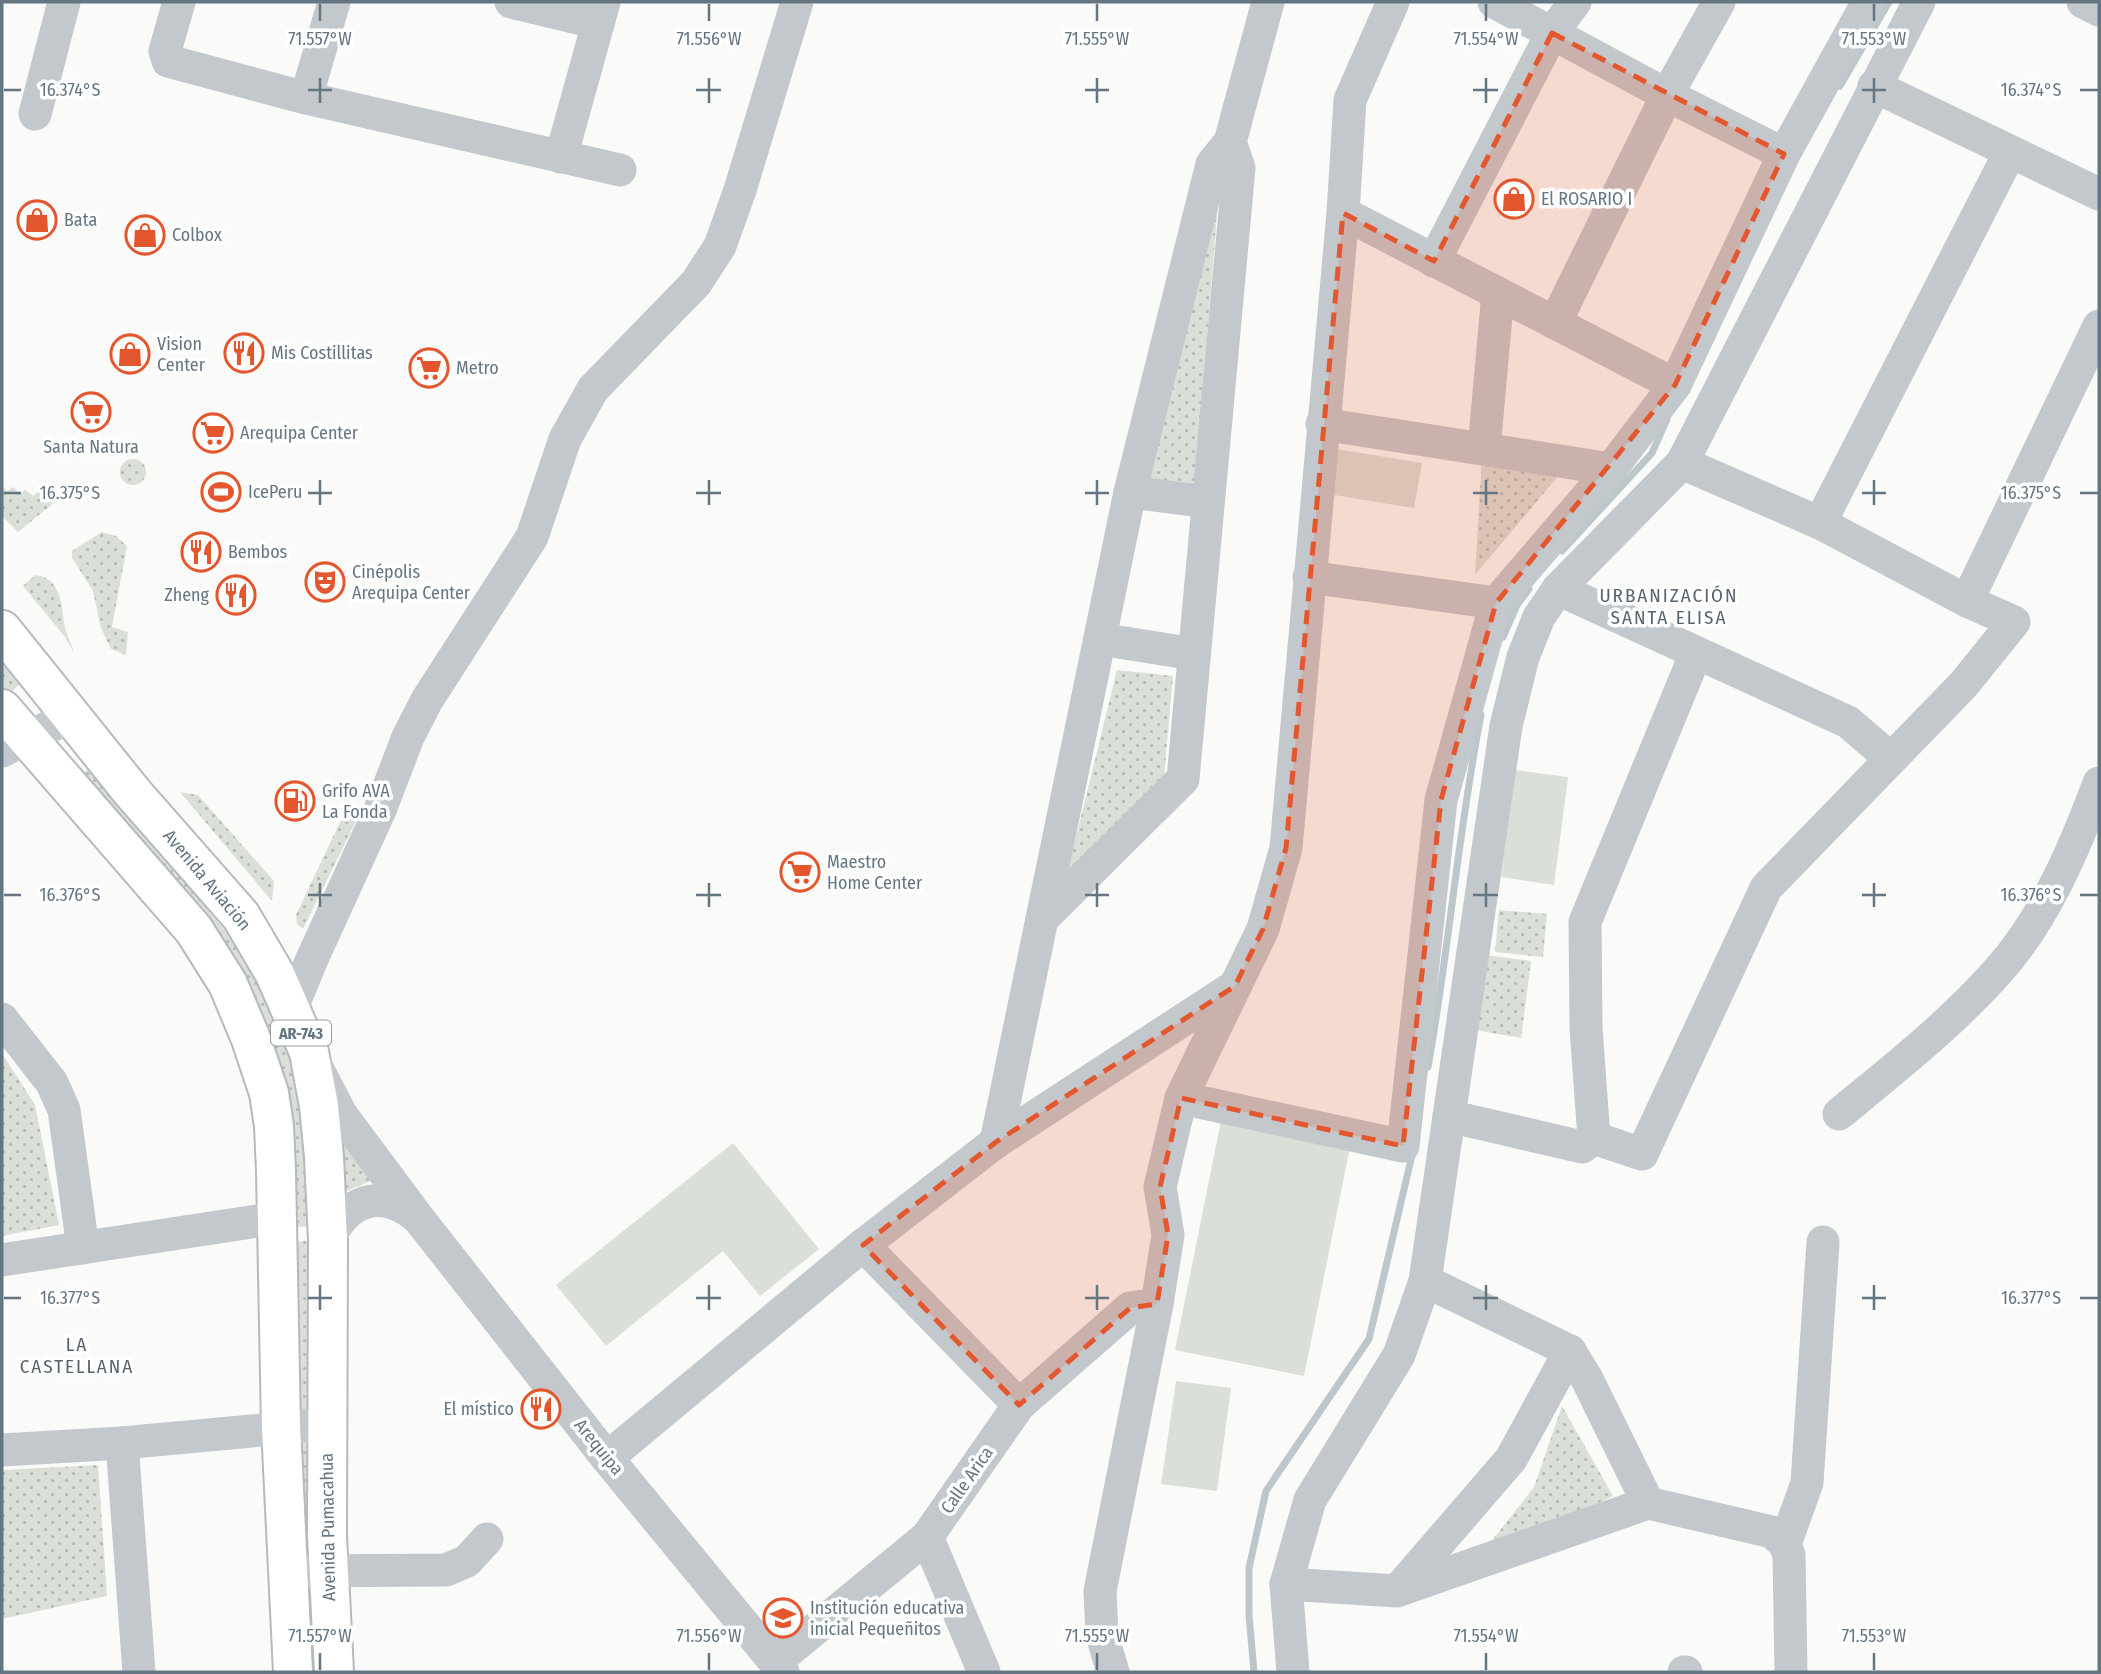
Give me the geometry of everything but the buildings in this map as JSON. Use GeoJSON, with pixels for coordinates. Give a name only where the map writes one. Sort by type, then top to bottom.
{"type":"FeatureCollection","features":[{"type":"Feature","properties":{"kind":"main road","name":"Avenida Aviación"},"geometry":{"type":"LineString","coordinates":[[2,629],[133,793],[241,916],[275,974],[292,1010],[309,1052],[321,1119],[328,1241],[327,1424]]}},
{"type":"Feature","properties":{"kind":"main road","name":"AR-743"},"geometry":{"type":"LineString","coordinates":[[2,709],[15,745],[194,930],[228,984],[251,1039],[269,1094],[274,1126],[281,1427],[293,1672]]}},
{"type":"Feature","properties":{"kind":"main road","name":"Avenida Pumacahua"},"geometry":{"type":"LineString","coordinates":[[327,1424],[328,1571],[334,1672]]}},
{"type":"Feature","properties":{"kind":"street"},"geometry":{"type":"LineString","coordinates":[[35,114],[64,2]]}},
{"type":"Feature","properties":{"kind":"street"},"geometry":{"type":"LineString","coordinates":[[179,2],[165,51],[168,61],[306,98],[621,170]]}},
{"type":"Feature","properties":{"kind":"street"},"geometry":{"type":"LineString","coordinates":[[306,98],[334,2]]}},
{"type":"Feature","properties":{"kind":"street"},"geometry":{"type":"LineString","coordinates":[[511,2],[601,12],[561,157]]}},
{"type":"Feature","properties":{"kind":"street"},"geometry":{"type":"LineString","coordinates":[[292,1010],[312,959],[380,810],[408,737],[427,700],[531,537],[565,439],[593,389],[696,283],[720,246],[740,190],[797,2]]}},
{"type":"Feature","properties":{"kind":"street"},"geometry":{"type":"LineString","coordinates":[[996,1142],[1130,492],[1212,164],[1230,142],[1268,2]]}},
{"type":"Feature","properties":{"kind":"street"},"geometry":{"type":"LineString","coordinates":[[1113,1672],[1102,1635],[1100,1591],[1157,1304],[1168,1235],[1160,1187],[1181,1098],[1263,929],[1286,848],[1322,424],[1343,214],[1350,100],[1393,2]]}},
{"type":"Feature","properties":{"kind":"street"},"geometry":{"type":"LineString","coordinates":[[1494,2],[1784,154]]}},
{"type":"Feature","properties":{"kind":"street"},"geometry":{"type":"LineString","coordinates":[[1434,261],[1552,33],[1575,2]]}},
{"type":"Feature","properties":{"kind":"street"},"geometry":{"type":"LineString","coordinates":[[1555,323],[1667,95],[1719,2]]}},
{"type":"Feature","properties":{"kind":"street"},"geometry":{"type":"LineString","coordinates":[[1181,1098],[1403,1146],[1441,800],[1496,603],[1611,469],[1675,384],[1784,154],[1868,2]]}},
{"type":"Feature","properties":{"kind":"street"},"geometry":{"type":"LineString","coordinates":[[1293,1672],[1286,1584],[1310,1500],[1399,1355],[1425,1281],[1506,726],[1523,657],[1539,617],[1558,589],[1682,463],[1919,2]]}},
{"type":"Feature","properties":{"kind":"street"},"geometry":{"type":"LineString","coordinates":[[2083,2],[2099,10]]}},
{"type":"Feature","properties":{"kind":"street"},"geometry":{"type":"LineString","coordinates":[[1874,86],[2099,194]]}},
{"type":"Feature","properties":{"kind":"street"},"geometry":{"type":"LineString","coordinates":[[1042,919],[1183,779],[1239,168],[1230,142]]}},
{"type":"Feature","properties":{"kind":"street"},"geometry":{"type":"LineString","coordinates":[[1820,523],[2010,152]]}},
{"type":"Feature","properties":{"kind":"street"},"geometry":{"type":"LineString","coordinates":[[1343,214],[1675,384]]}},
{"type":"Feature","properties":{"kind":"street"},"geometry":{"type":"LineString","coordinates":[[1484,449],[1498,293]]}},
{"type":"Feature","properties":{"kind":"street"},"geometry":{"type":"LineString","coordinates":[[1967,601],[2099,326]]}},
{"type":"Feature","properties":{"kind":"street"},"geometry":{"type":"LineString","coordinates":[[1322,424],[1611,469]]}},
{"type":"Feature","properties":{"kind":"street"},"geometry":{"type":"LineString","coordinates":[[1594,1138],[1642,1154],[1766,888],[1964,684],[2014,622],[1967,601],[1820,523],[1682,463]]}},
{"type":"Feature","properties":{"kind":"street"},"geometry":{"type":"LineString","coordinates":[[1130,492],[1208,502]]}},
{"type":"Feature","properties":{"kind":"street"},"geometry":{"type":"LineString","coordinates":[[1309,577],[1496,603]]}},
{"type":"Feature","properties":{"kind":"street"},"geometry":{"type":"LineString","coordinates":[[1558,589],[1848,722],[1891,759]]}},
{"type":"Feature","properties":{"kind":"street"},"geometry":{"type":"LineString","coordinates":[[1100,639],[1194,654]]}},
{"type":"Feature","properties":{"kind":"street"},"geometry":{"type":"LineString","coordinates":[[1594,1138],[1586,1028],[1585,922],[1696,653]]}},
{"type":"Feature","properties":{"kind":"street"},"geometry":{"type":"LineString","coordinates":[[15,745],[72,715]]}},
{"type":"Feature","properties":{"kind":"street"},"geometry":{"type":"LineString","coordinates":[[1839,1114],[1921,1047],[1999,970],[2087,853],[2099,783]]}},
{"type":"Feature","properties":{"kind":"street"},"geometry":{"type":"LineString","coordinates":[[607,1458],[863,1245],[996,1142],[1235,986]]}},
{"type":"Feature","properties":{"kind":"street"},"geometry":{"type":"LineString","coordinates":[[2,1019],[52,1083],[64,1110],[83,1248]]}},
{"type":"Feature","properties":{"kind":"street","name":"Arequipa"},"geometry":{"type":"LineString","coordinates":[[309,1052],[341,1114],[419,1219],[607,1458],[779,1667]]}},
{"type":"Feature","properties":{"kind":"street"},"geometry":{"type":"LineString","coordinates":[[1449,1116],[1582,1147],[1594,1138]]}},
{"type":"Feature","properties":{"kind":"street","name":"Arequipa"},"geometry":{"type":"LineString","coordinates":[[328,1241],[345,1213],[363,1202],[384,1200],[403,1206],[419,1219]]}},
{"type":"Feature","properties":{"kind":"street"},"geometry":{"type":"LineString","coordinates":[[2,1260],[277,1218]]}},
{"type":"Feature","properties":{"kind":"street"},"geometry":{"type":"LineString","coordinates":[[1791,1672],[1789,1566],[1786,1544],[1807,1483],[1823,1242]]}},
{"type":"Feature","properties":{"kind":"street"},"geometry":{"type":"LineString","coordinates":[[863,1245],[1019,1405]]}},
{"type":"Feature","properties":{"kind":"street"},"geometry":{"type":"LineString","coordinates":[[1425,1281],[1570,1351],[1587,1379],[1648,1503]]}},
{"type":"Feature","properties":{"kind":"street","name":"Calle Arica"},"geometry":{"type":"LineString","coordinates":[[779,1667],[927,1537],[1019,1405],[1130,1308],[1157,1304]]}},
{"type":"Feature","properties":{"kind":"street"},"geometry":{"type":"LineString","coordinates":[[1397,1591],[1511,1459],[1570,1351]]}},
{"type":"Feature","properties":{"kind":"street"},"geometry":{"type":"LineString","coordinates":[[2,1450],[122,1443],[327,1424]]}},
{"type":"Feature","properties":{"kind":"street"},"geometry":{"type":"LineString","coordinates":[[122,1443],[139,1672]]}},
{"type":"Feature","properties":{"kind":"street"},"geometry":{"type":"LineString","coordinates":[[1286,1584],[1397,1591],[1648,1503],[1772,1532],[1786,1544]]}},
{"type":"Feature","properties":{"kind":"street"},"geometry":{"type":"LineString","coordinates":[[927,1537],[984,1672]]}},
{"type":"Feature","properties":{"kind":"street"},"geometry":{"type":"LineString","coordinates":[[288,1571],[446,1570],[467,1561],[487,1539]]}},
{"type":"Feature","properties":{"kind":"highlighted area"},"geometry":{"type":"Polygon","coordinates":[[[1552,33],[1784,154],[1675,385],[1496,603],[1441,800],[1403,1146],[1181,1098],[1160,1187],[1168,1235],[1157,1304],[1130,1308],[1019,1405],[863,1245],[996,1142],[1235,986],[1263,929],[1286,848],[1343,213],[1434,261],[1552,33]]]}},
{"type":"Feature","properties":{"kind":"shaded area"},"geometry":{"type":"Polygon","coordinates":[[[1220,178],[1194,496],[1146,486],[1220,178]]]}},
{"type":"Feature","properties":{"kind":"shaded area"},"geometry":{"type":"Polygon","coordinates":[[[1336,449],[1422,463],[1414,508],[1328,494],[1336,449]]]}},
{"type":"Feature","properties":{"kind":"shaded area"},"geometry":{"type":"Polygon","coordinates":[[[133,459],[142,463],[146,472],[142,481],[133,485],[124,481],[120,472],[124,463],[133,459]]]}},
{"type":"Feature","properties":{"kind":"shaded area"},"geometry":{"type":"Polygon","coordinates":[[[1482,459],[1564,469],[1475,575],[1482,459]]]}},
{"type":"Feature","properties":{"kind":"shaded area"},"geometry":{"type":"Polygon","coordinates":[[[2,486],[7,491],[13,487],[20,494],[25,490],[33,496],[38,492],[45,498],[49,496],[55,502],[18,532],[2,516],[2,486]]]}},
{"type":"Feature","properties":{"kind":"shaded area"},"geometry":{"type":"Polygon","coordinates":[[[102,532],[116,536],[127,546],[112,627],[128,632],[126,655],[111,649],[101,628],[93,591],[72,558],[72,551],[102,532]]]}},
{"type":"Feature","properties":{"kind":"shaded area"},"geometry":{"type":"Polygon","coordinates":[[[35,575],[50,581],[58,592],[74,653],[66,638],[23,586],[35,575]]]}},
{"type":"Feature","properties":{"kind":"shaded area"},"geometry":{"type":"Polygon","coordinates":[[[2,653],[25,680],[8,694],[2,687],[2,653]]]}},
{"type":"Feature","properties":{"kind":"shaded area"},"geometry":{"type":"Polygon","coordinates":[[[1117,670],[1173,676],[1164,777],[1065,882],[1117,670]]]}},
{"type":"Feature","properties":{"kind":"shaded area"},"geometry":{"type":"Polygon","coordinates":[[[89,768],[267,980],[293,1041],[318,1225],[290,1228],[274,1070],[78,779],[89,768]]]}},
{"type":"Feature","properties":{"kind":"shaded area"},"geometry":{"type":"Polygon","coordinates":[[[1515,770],[1568,777],[1554,885],[1501,877],[1515,770]]]}},
{"type":"Feature","properties":{"kind":"shaded area"},"geometry":{"type":"Polygon","coordinates":[[[180,792],[198,795],[274,881],[272,901],[180,792]]]}},
{"type":"Feature","properties":{"kind":"shaded area"},"geometry":{"type":"Polygon","coordinates":[[[358,815],[303,929],[297,924],[296,915],[341,820],[358,815]]]}},
{"type":"Feature","properties":{"kind":"shaded area"},"geometry":{"type":"Polygon","coordinates":[[[1499,910],[1547,914],[1543,957],[1495,952],[1499,910]]]}},
{"type":"Feature","properties":{"kind":"shaded area"},"geometry":{"type":"Polygon","coordinates":[[[1486,955],[1531,961],[1521,1038],[1475,1030],[1486,955]]]}},
{"type":"Feature","properties":{"kind":"shaded area"},"geometry":{"type":"Polygon","coordinates":[[[2,1053],[35,1105],[59,1225],[2,1236],[2,1053]]]}},
{"type":"Feature","properties":{"kind":"shaded area"},"geometry":{"type":"Polygon","coordinates":[[[1221,1121],[1350,1147],[1304,1376],[1175,1350],[1221,1121]]]}},
{"type":"Feature","properties":{"kind":"shaded area"},"geometry":{"type":"Polygon","coordinates":[[[340,1132],[378,1178],[344,1192],[340,1132]]]}},
{"type":"Feature","properties":{"kind":"shaded area"},"geometry":{"type":"Polygon","coordinates":[[[733,1143],[819,1249],[760,1296],[723,1251],[606,1346],[556,1285],[733,1143]]]}},
{"type":"Feature","properties":{"kind":"shaded area"},"geometry":{"type":"Polygon","coordinates":[[[316,1240],[318,1408],[298,1411],[290,1242],[316,1240]]]}},
{"type":"Feature","properties":{"kind":"shaded area"},"geometry":{"type":"Polygon","coordinates":[[[1176,1381],[1231,1388],[1217,1491],[1161,1484],[1176,1381]]]}},
{"type":"Feature","properties":{"kind":"shaded area"},"geometry":{"type":"Polygon","coordinates":[[[1562,1406],[1613,1496],[1476,1561],[1534,1487],[1562,1406]]]}},
{"type":"Feature","properties":{"kind":"shaded area"},"geometry":{"type":"Polygon","coordinates":[[[317,1442],[318,1530],[297,1531],[294,1444],[317,1442]]]}},
{"type":"Feature","properties":{"kind":"shaded area"},"geometry":{"type":"Polygon","coordinates":[[[98,1465],[107,1596],[2,1619],[2,1470],[98,1465]]]}},
{"type":"Feature","properties":{"kind":"waterway"},"geometry":{"type":"LineString","coordinates":[[1840,86],[1889,2]]}},
{"type":"Feature","properties":{"kind":"waterway"},"geometry":{"type":"LineString","coordinates":[[1562,551],[1652,453],[1667,419]]}},
{"type":"Feature","properties":{"kind":"waterway"},"geometry":{"type":"LineString","coordinates":[[1503,637],[1517,605],[1529,589]]}},
{"type":"Feature","properties":{"kind":"waterway"},"geometry":{"type":"LineString","coordinates":[[1428,1067],[1481,715]]}},
{"type":"Feature","properties":{"kind":"waterway"},"geometry":{"type":"LineString","coordinates":[[1254,1672],[1249,1615],[1249,1568],[1266,1491],[1369,1339],[1413,1151]]}},
{"type":"Feature","properties":{"kind":"place","name":"El ROSARIO I"},"geometry":{"type":"Point","coordinates":[1514,199]}},
{"type":"Feature","properties":{"kind":"place","name":"Bata"},"geometry":{"type":"Point","coordinates":[37,220]}},
{"type":"Feature","properties":{"kind":"place","name":"Colbox"},"geometry":{"type":"Point","coordinates":[145,235]}},
{"type":"Feature","properties":{"kind":"place","name":"Mis Costillitas"},"geometry":{"type":"Point","coordinates":[244,353]}},
{"type":"Feature","properties":{"kind":"place","name":"Vision Center"},"geometry":{"type":"Point","coordinates":[130,354]}},
{"type":"Feature","properties":{"kind":"place","name":"Metro"},"geometry":{"type":"Point","coordinates":[429,368]}},
{"type":"Feature","properties":{"kind":"place","name":"Santa Natura"},"geometry":{"type":"Point","coordinates":[91,412]}},
{"type":"Feature","properties":{"kind":"place","name":"Arequipa Center"},"geometry":{"type":"Point","coordinates":[213,433]}},
{"type":"Feature","properties":{"kind":"place","name":"IcePeru"},"geometry":{"type":"Point","coordinates":[221,492]}},
{"type":"Feature","properties":{"kind":"place","name":"Bembos"},"geometry":{"type":"Point","coordinates":[201,552]}},
{"type":"Feature","properties":{"kind":"place","name":"Cinépolis Arequipa Center"},"geometry":{"type":"Point","coordinates":[325,582]}},
{"type":"Feature","properties":{"kind":"place","name":"Zheng"},"geometry":{"type":"Point","coordinates":[236,595]}},
{"type":"Feature","properties":{"kind":"place","name":"Grifo AVA La Fonda"},"geometry":{"type":"Point","coordinates":[295,801]}},
{"type":"Feature","properties":{"kind":"place","name":"Maestro Home Center"},"geometry":{"type":"Point","coordinates":[800,872]}},
{"type":"Feature","properties":{"kind":"place","name":"El místico"},"geometry":{"type":"Point","coordinates":[541,1409]}},
{"type":"Feature","properties":{"kind":"place","name":"Institución educativa inicial Pequeñitos"},"geometry":{"type":"Point","coordinates":[783,1618]}},
{"type":"Feature","properties":{"kind":"district","name":"URBANIZACIÓN SANTA ELISA"},"geometry":{"type":"Point","coordinates":[1669,606]}},
{"type":"Feature","properties":{"kind":"district","name":"LA CASTELLANA"},"geometry":{"type":"Point","coordinates":[77,1355]}}]}
